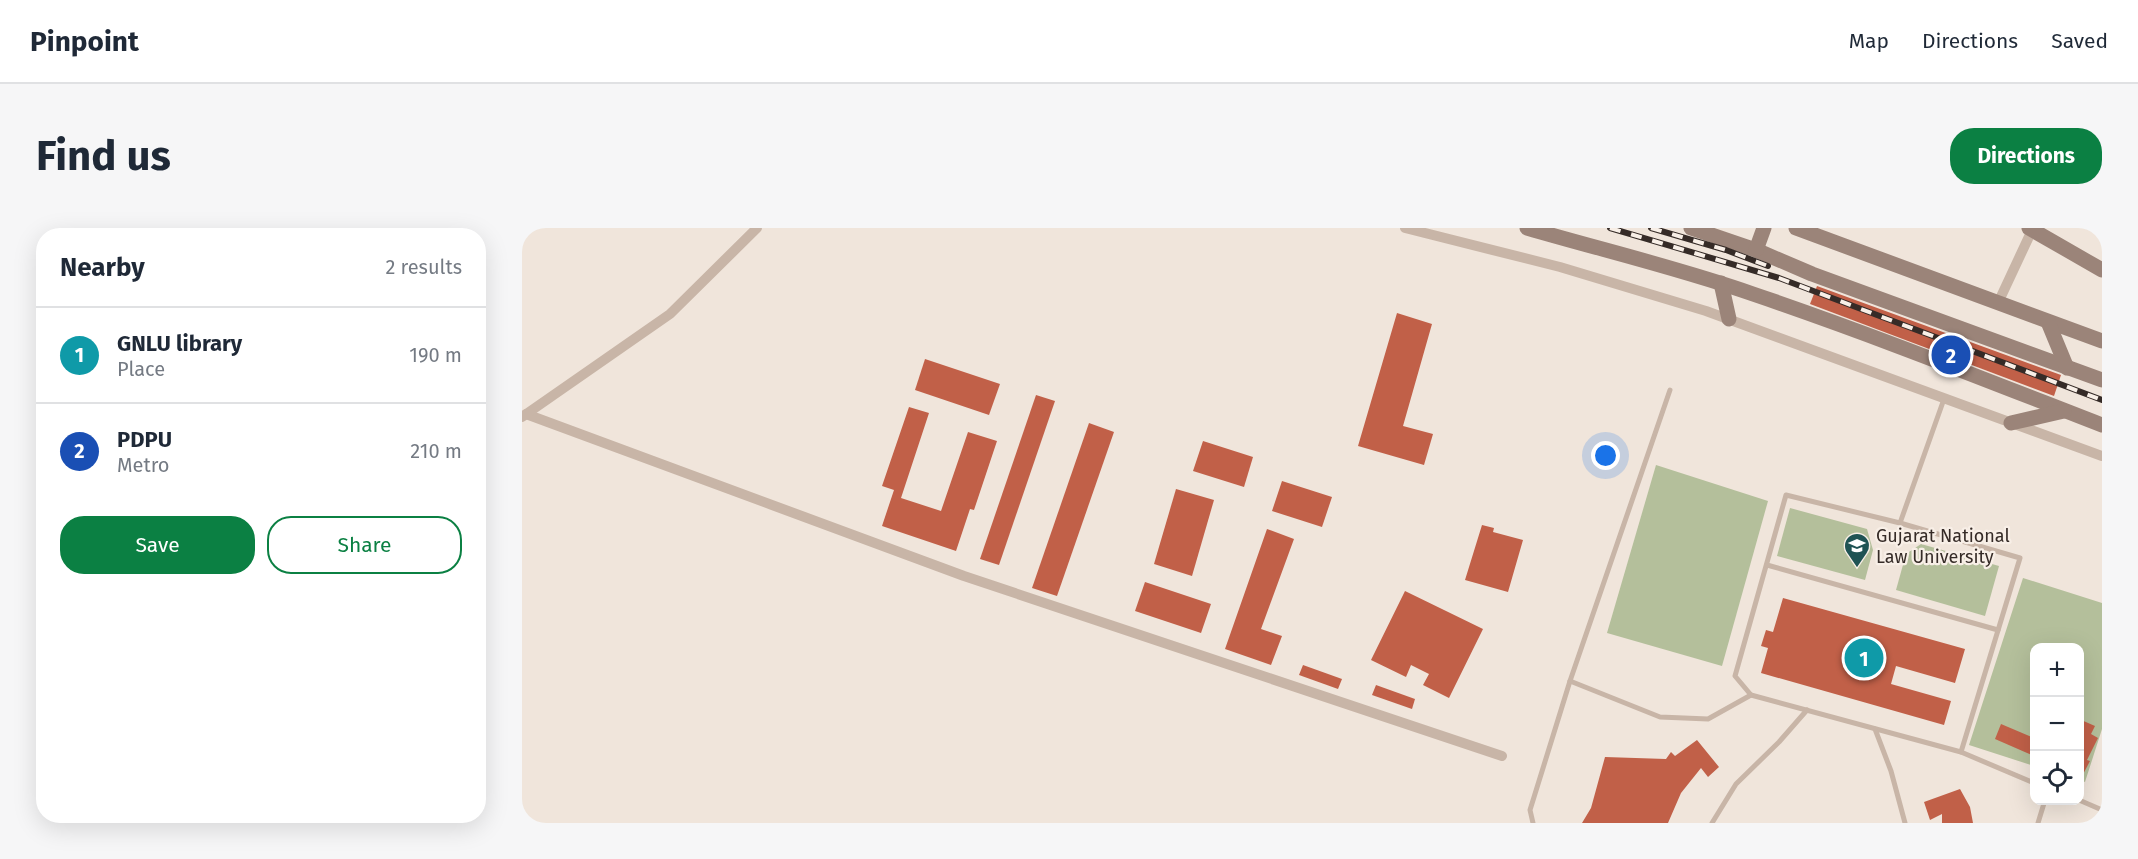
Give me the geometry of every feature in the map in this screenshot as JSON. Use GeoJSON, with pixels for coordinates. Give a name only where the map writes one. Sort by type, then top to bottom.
{"type":"FeatureCollection","features":[{"type":"Feature","properties":{"kind":"street"},"geometry":{"type":"LineString","coordinates":[[524,416],[670,314],[756,228]]}},
{"type":"Feature","properties":{"kind":"street"},"geometry":{"type":"LineString","coordinates":[[1405,228],[1560,267],[1729,319],[2102,456]]}},
{"type":"Feature","properties":{"kind":"street"},"geometry":{"type":"LineString","coordinates":[[1527,228],[1666,266],[1721,284],[1888,342],[2102,425]]}},
{"type":"Feature","properties":{"kind":"street"},"geometry":{"type":"LineString","coordinates":[[1691,228],[1756,250],[1812,274],[2102,380]]}},
{"type":"Feature","properties":{"kind":"street"},"geometry":{"type":"LineString","coordinates":[[1756,250],[1764,228]]}},
{"type":"Feature","properties":{"kind":"street"},"geometry":{"type":"LineString","coordinates":[[1796,228],[2102,341]]}},
{"type":"Feature","properties":{"kind":"street"},"geometry":{"type":"LineString","coordinates":[[1998,303],[2031,229],[2102,270]]}},
{"type":"Feature","properties":{"kind":"street"},"geometry":{"type":"LineString","coordinates":[[1721,284],[1729,319]]}},
{"type":"Feature","properties":{"kind":"street"},"geometry":{"type":"LineString","coordinates":[[2048,322],[2067,368]]}},
{"type":"Feature","properties":{"kind":"street"},"geometry":{"type":"LineString","coordinates":[[2011,423],[2064,411]]}},
{"type":"Feature","properties":{"kind":"street"},"geometry":{"type":"LineString","coordinates":[[524,416],[964,576],[1502,756]]}},
{"type":"Feature","properties":{"kind":"lane"},"geometry":{"type":"LineString","coordinates":[[1533,823],[1530,810],[1570,681],[1670,390]]}},
{"type":"Feature","properties":{"kind":"lane"},"geometry":{"type":"LineString","coordinates":[[1900,523],[1944,399]]}},
{"type":"Feature","properties":{"kind":"lane"},"geometry":{"type":"LineString","coordinates":[[1961,752],[2020,558],[1900,523],[1786,495],[1735,676],[1751,695],[1961,752],[2030,781]]}},
{"type":"Feature","properties":{"kind":"lane"},"geometry":{"type":"LineString","coordinates":[[1767,565],[1998,630]]}},
{"type":"Feature","properties":{"kind":"lane"},"geometry":{"type":"LineString","coordinates":[[1570,681],[1660,717],[1708,719],[1751,695]]}},
{"type":"Feature","properties":{"kind":"lane"},"geometry":{"type":"LineString","coordinates":[[1712,823],[1736,784],[1779,742],[1807,710]]}},
{"type":"Feature","properties":{"kind":"lane"},"geometry":{"type":"LineString","coordinates":[[1875,729],[1891,771],[1905,823]]}},
{"type":"Feature","properties":{"kind":"lane"},"geometry":{"type":"LineString","coordinates":[[2084,803],[2102,810]]}},
{"type":"Feature","properties":{"kind":"lane"},"geometry":{"type":"LineString","coordinates":[[2038,823],[2044,805]]}},
{"type":"Feature","properties":{"kind":"green space"},"geometry":{"type":"Polygon","coordinates":[[[1656,465],[1768,501],[1722,666],[1607,633],[1656,465]]]}},
{"type":"Feature","properties":{"kind":"green space"},"geometry":{"type":"Polygon","coordinates":[[[1790,508],[1867,529],[1873,550],[1865,580],[1777,556],[1790,508]]]}},
{"type":"Feature","properties":{"kind":"green space"},"geometry":{"type":"Polygon","coordinates":[[[1921,544],[1999,566],[1985,616],[1896,590],[1906,554],[1921,544]]]}},
{"type":"Feature","properties":{"kind":"green space"},"geometry":{"type":"Polygon","coordinates":[[[2023,578],[2102,603],[2102,729],[2085,782],[2084,643],[2030,643],[2030,765],[1969,745],[2023,578]]]}},
{"type":"Feature","properties":{"kind":"building"},"geometry":{"type":"Polygon","coordinates":[[[1817,286],[2061,375],[2054,396],[1810,304],[1817,286]]]}},
{"type":"Feature","properties":{"kind":"building"},"geometry":{"type":"Polygon","coordinates":[[[1397,313],[1432,324],[1403,426],[1433,434],[1424,465],[1358,446],[1397,313]]]}},
{"type":"Feature","properties":{"kind":"building"},"geometry":{"type":"Polygon","coordinates":[[[925,359],[1000,384],[989,415],[915,390],[925,359]]]}},
{"type":"Feature","properties":{"kind":"building"},"geometry":{"type":"Polygon","coordinates":[[[1036,395],[1055,401],[999,565],[980,559],[1036,395]]]}},
{"type":"Feature","properties":{"kind":"building"},"geometry":{"type":"Polygon","coordinates":[[[909,407],[929,413],[901,498],[941,511],[968,432],[997,441],[974,510],[970,509],[956,551],[882,526],[894,490],[882,486],[909,407]]]}},
{"type":"Feature","properties":{"kind":"building"},"geometry":{"type":"Polygon","coordinates":[[[1089,423],[1114,432],[1057,596],[1032,588],[1089,423]]]}},
{"type":"Feature","properties":{"kind":"building"},"geometry":{"type":"Polygon","coordinates":[[[1203,441],[1253,457],[1244,487],[1193,471],[1203,441]]]}},
{"type":"Feature","properties":{"kind":"building"},"geometry":{"type":"Polygon","coordinates":[[[1282,481],[1332,497],[1322,527],[1272,511],[1282,481]]]}},
{"type":"Feature","properties":{"kind":"building"},"geometry":{"type":"Polygon","coordinates":[[[1176,489],[1214,500],[1192,576],[1154,564],[1176,489]]]}},
{"type":"Feature","properties":{"kind":"building"},"geometry":{"type":"Polygon","coordinates":[[[1482,525],[1494,528],[1493,532],[1523,540],[1508,592],[1465,580],[1482,525]]]}},
{"type":"Feature","properties":{"kind":"building"},"geometry":{"type":"Polygon","coordinates":[[[1267,529],[1294,539],[1261,629],[1282,636],[1271,665],[1225,649],[1267,529]]]}},
{"type":"Feature","properties":{"kind":"building"},"geometry":{"type":"Polygon","coordinates":[[[1145,582],[1211,604],[1201,633],[1135,611],[1145,582]]]}},
{"type":"Feature","properties":{"kind":"building"},"geometry":{"type":"Polygon","coordinates":[[[1405,591],[1483,629],[1449,698],[1423,685],[1429,674],[1411,665],[1406,677],[1371,660],[1405,591]]]}},
{"type":"Feature","properties":{"kind":"building"},"geometry":{"type":"Polygon","coordinates":[[[1783,598],[1965,649],[1955,683],[1896,666],[1891,684],[1951,701],[1944,725],[1761,673],[1768,648],[1761,646],[1766,630],[1773,632],[1783,598]]]}},
{"type":"Feature","properties":{"kind":"building"},"geometry":{"type":"Polygon","coordinates":[[[1303,665],[1342,679],[1338,689],[1299,675],[1303,665]]]}},
{"type":"Feature","properties":{"kind":"building"},"geometry":{"type":"Polygon","coordinates":[[[1376,685],[1415,699],[1412,709],[1372,695],[1376,685]]]}},
{"type":"Feature","properties":{"kind":"building"},"geometry":{"type":"Polygon","coordinates":[[[2084,721],[2095,726],[2091,734],[2098,738],[2087,760],[2090,761],[2084,772],[2084,721]]]}},
{"type":"Feature","properties":{"kind":"building"},"geometry":{"type":"Polygon","coordinates":[[[2001,724],[2030,736],[2030,754],[1995,739],[2001,724]]]}},
{"type":"Feature","properties":{"kind":"building"},"geometry":{"type":"Polygon","coordinates":[[[1697,740],[1719,767],[1708,777],[1701,768],[1681,793],[1668,823],[1582,823],[1591,808],[1605,757],[1666,759],[1671,752],[1675,756],[1697,740]]]}},
{"type":"Feature","properties":{"kind":"building"},"geometry":{"type":"Polygon","coordinates":[[[1960,789],[1970,807],[1973,823],[1942,823],[1942,814],[1930,820],[1924,802],[1960,789]]]}},
{"type":"Feature","properties":{"kind":"railway"},"geometry":{"type":"LineString","coordinates":[[1610,228],[1779,278],[2102,400]]}},
{"type":"Feature","properties":{"kind":"railway"},"geometry":{"type":"LineString","coordinates":[[1651,228],[1726,250],[1768,266]]}},
{"type":"Feature","properties":{"kind":"place","name":"PDPU"},"geometry":{"type":"Point","coordinates":[1951,355]}},
{"type":"Feature","properties":{"kind":"place","name":"Gujarat National Law University"},"geometry":{"type":"Point","coordinates":[1857,569]}},
{"type":"Feature","properties":{"kind":"place","name":"GNLU library"},"geometry":{"type":"Point","coordinates":[1864,658]}}]}
